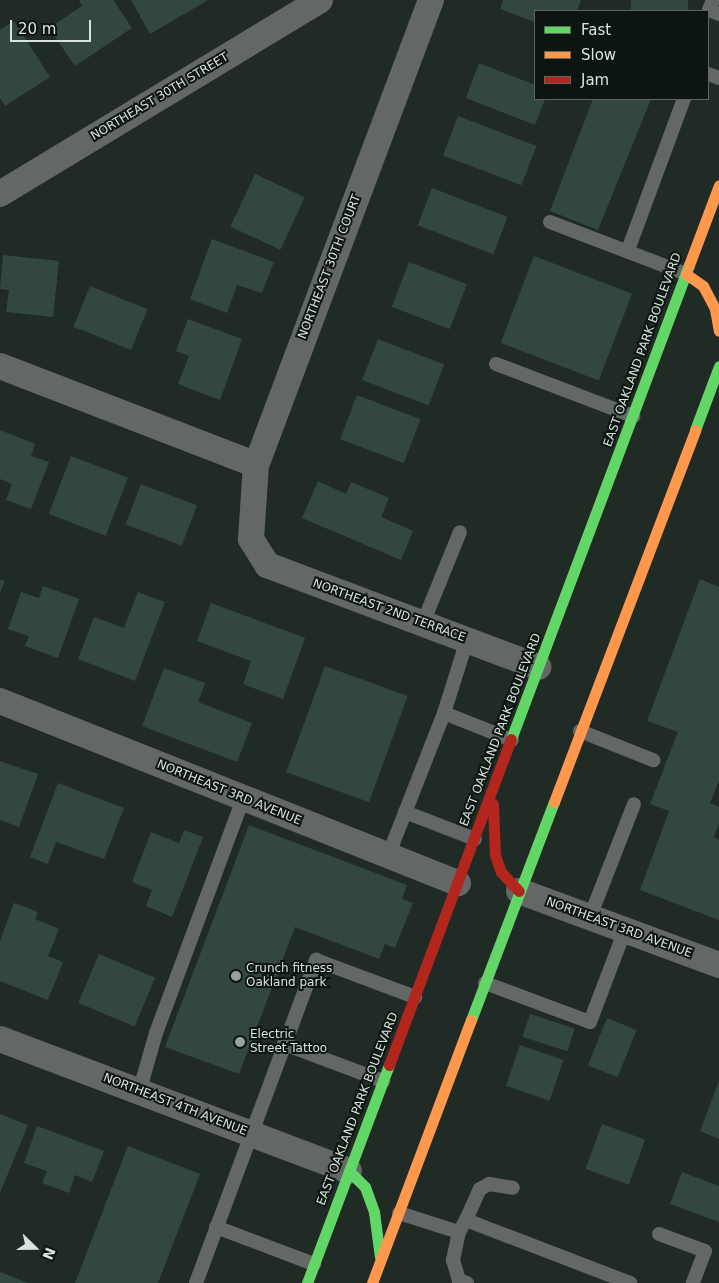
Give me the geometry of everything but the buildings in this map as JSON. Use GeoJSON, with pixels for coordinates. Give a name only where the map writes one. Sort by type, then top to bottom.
{"type":"FeatureCollection","features":[{"type":"Feature","properties":{"kind":"main road","name":"EAST OAKLAND PARK BOULEVARD"},"geometry":{"type":"LineString","coordinates":[[307,1283],[540,667],[719,185]]}},
{"type":"Feature","properties":{"kind":"main road"},"geometry":{"type":"LineString","coordinates":[[686,274],[703,286],[715,308],[719,331]]}},
{"type":"Feature","properties":{"kind":"main road"},"geometry":{"type":"LineString","coordinates":[[372,1283],[719,366]]}},
{"type":"Feature","properties":{"kind":"main road"},"geometry":{"type":"LineString","coordinates":[[493,792],[495,855],[501,872],[519,891]]}},
{"type":"Feature","properties":{"kind":"main road"},"geometry":{"type":"LineString","coordinates":[[349,1171],[365,1187],[374,1212],[380,1261]]}},
{"type":"Feature","properties":{"kind":"street","name":"NORTHEAST 30TH STREET"},"geometry":{"type":"LineString","coordinates":[[0,194],[320,0]]}},
{"type":"Feature","properties":{"kind":"street","name":"NORTHEAST 30TH COURT"},"geometry":{"type":"LineString","coordinates":[[251,539],[256,465],[431,0]]}},
{"type":"Feature","properties":{"kind":"street"},"geometry":{"type":"LineString","coordinates":[[0,366],[256,465]]}},
{"type":"Feature","properties":{"kind":"street","name":"NORTHEAST 2ND TERRACE"},"geometry":{"type":"LineString","coordinates":[[251,539],[267,565],[540,667]]}},
{"type":"Feature","properties":{"kind":"street","name":"NORTHEAST 3RD AVENUE"},"geometry":{"type":"LineString","coordinates":[[0,701],[242,799],[458,883]]}},
{"type":"Feature","properties":{"kind":"street","name":"NORTHEAST 3RD AVENUE"},"geometry":{"type":"LineString","coordinates":[[519,891],[719,965]]}},
{"type":"Feature","properties":{"kind":"street","name":"NORTHEAST 4TH AVENUE"},"geometry":{"type":"LineString","coordinates":[[0,1039],[349,1171]]}},
{"type":"Feature","properties":{"kind":"lane"},"geometry":{"type":"LineString","coordinates":[[713,0],[709,10],[719,14]]}},
{"type":"Feature","properties":{"kind":"lane"},"geometry":{"type":"LineString","coordinates":[[628,250],[684,100]]}},
{"type":"Feature","properties":{"kind":"lane"},"geometry":{"type":"LineString","coordinates":[[550,222],[628,250],[686,274]]}},
{"type":"Feature","properties":{"kind":"lane"},"geometry":{"type":"LineString","coordinates":[[496,364],[633,416]]}},
{"type":"Feature","properties":{"kind":"lane"},"geometry":{"type":"LineString","coordinates":[[423,623],[460,532]]}},
{"type":"Feature","properties":{"kind":"lane"},"geometry":{"type":"LineString","coordinates":[[388,856],[444,713],[467,640]]}},
{"type":"Feature","properties":{"kind":"lane"},"geometry":{"type":"LineString","coordinates":[[444,713],[512,740]]}},
{"type":"Feature","properties":{"kind":"lane"},"geometry":{"type":"LineString","coordinates":[[580,731],[654,760]]}},
{"type":"Feature","properties":{"kind":"lane"},"geometry":{"type":"LineString","coordinates":[[139,1092],[156,1033],[242,799]]}},
{"type":"Feature","properties":{"kind":"lane"},"geometry":{"type":"LineString","coordinates":[[590,917],[634,804]]}},
{"type":"Feature","properties":{"kind":"lane"},"geometry":{"type":"LineString","coordinates":[[405,812],[475,839]]}},
{"type":"Feature","properties":{"kind":"lane"},"geometry":{"type":"LineString","coordinates":[[485,983],[590,1022],[625,930]]}},
{"type":"Feature","properties":{"kind":"lane"},"geometry":{"type":"LineString","coordinates":[[196,1283],[316,960],[415,997]]}},
{"type":"Feature","properties":{"kind":"lane"},"geometry":{"type":"LineString","coordinates":[[284,1044],[383,1082]]}},
{"type":"Feature","properties":{"kind":"lane"},"geometry":{"type":"LineString","coordinates":[[467,1283],[459,1280],[453,1260],[463,1226],[480,1189],[489,1184],[513,1188]]}},
{"type":"Feature","properties":{"kind":"lane"},"geometry":{"type":"LineString","coordinates":[[399,1212],[463,1226],[630,1283]]}},
{"type":"Feature","properties":{"kind":"lane"},"geometry":{"type":"LineString","coordinates":[[216,1228],[314,1264]]}},
{"type":"Feature","properties":{"kind":"lane"},"geometry":{"type":"LineString","coordinates":[[659,1234],[705,1251],[694,1283]]}},
{"type":"Feature","properties":{"kind":"traffic: fast"},"geometry":{"type":"LineString","coordinates":[[511,739],[689,265]]}},
{"type":"Feature","properties":{"kind":"traffic: fast"},"geometry":{"type":"LineString","coordinates":[[695,430],[719,366]]}},
{"type":"Feature","properties":{"kind":"traffic: fast"},"geometry":{"type":"LineString","coordinates":[[471,1020],[554,802]]}},
{"type":"Feature","properties":{"kind":"traffic: fast"},"geometry":{"type":"LineString","coordinates":[[307,1283],[389,1065]]}},
{"type":"Feature","properties":{"kind":"traffic: fast"},"geometry":{"type":"LineString","coordinates":[[349,1171],[365,1187],[374,1212],[380,1257]]}},
{"type":"Feature","properties":{"kind":"traffic: slow"},"geometry":{"type":"LineString","coordinates":[[689,265],[719,185]]}},
{"type":"Feature","properties":{"kind":"traffic: slow"},"geometry":{"type":"LineString","coordinates":[[686,274],[703,286],[715,309],[719,331]]}},
{"type":"Feature","properties":{"kind":"traffic: slow"},"geometry":{"type":"LineString","coordinates":[[554,802],[695,430]]}},
{"type":"Feature","properties":{"kind":"traffic: slow"},"geometry":{"type":"LineString","coordinates":[[372,1283],[471,1020]]}},
{"type":"Feature","properties":{"kind":"traffic: jam"},"geometry":{"type":"LineString","coordinates":[[389,1065],[511,739]]}},
{"type":"Feature","properties":{"kind":"traffic: jam"},"geometry":{"type":"LineString","coordinates":[[493,804],[495,855],[501,872],[519,891]]}},
{"type":"Feature","properties":{"kind":"place","name":"Crunch fitness Oakland park"},"geometry":{"type":"Point","coordinates":[236,976]}},
{"type":"Feature","properties":{"kind":"place","name":"Electric Street Tattoo"},"geometry":{"type":"Point","coordinates":[240,1042]}}]}
